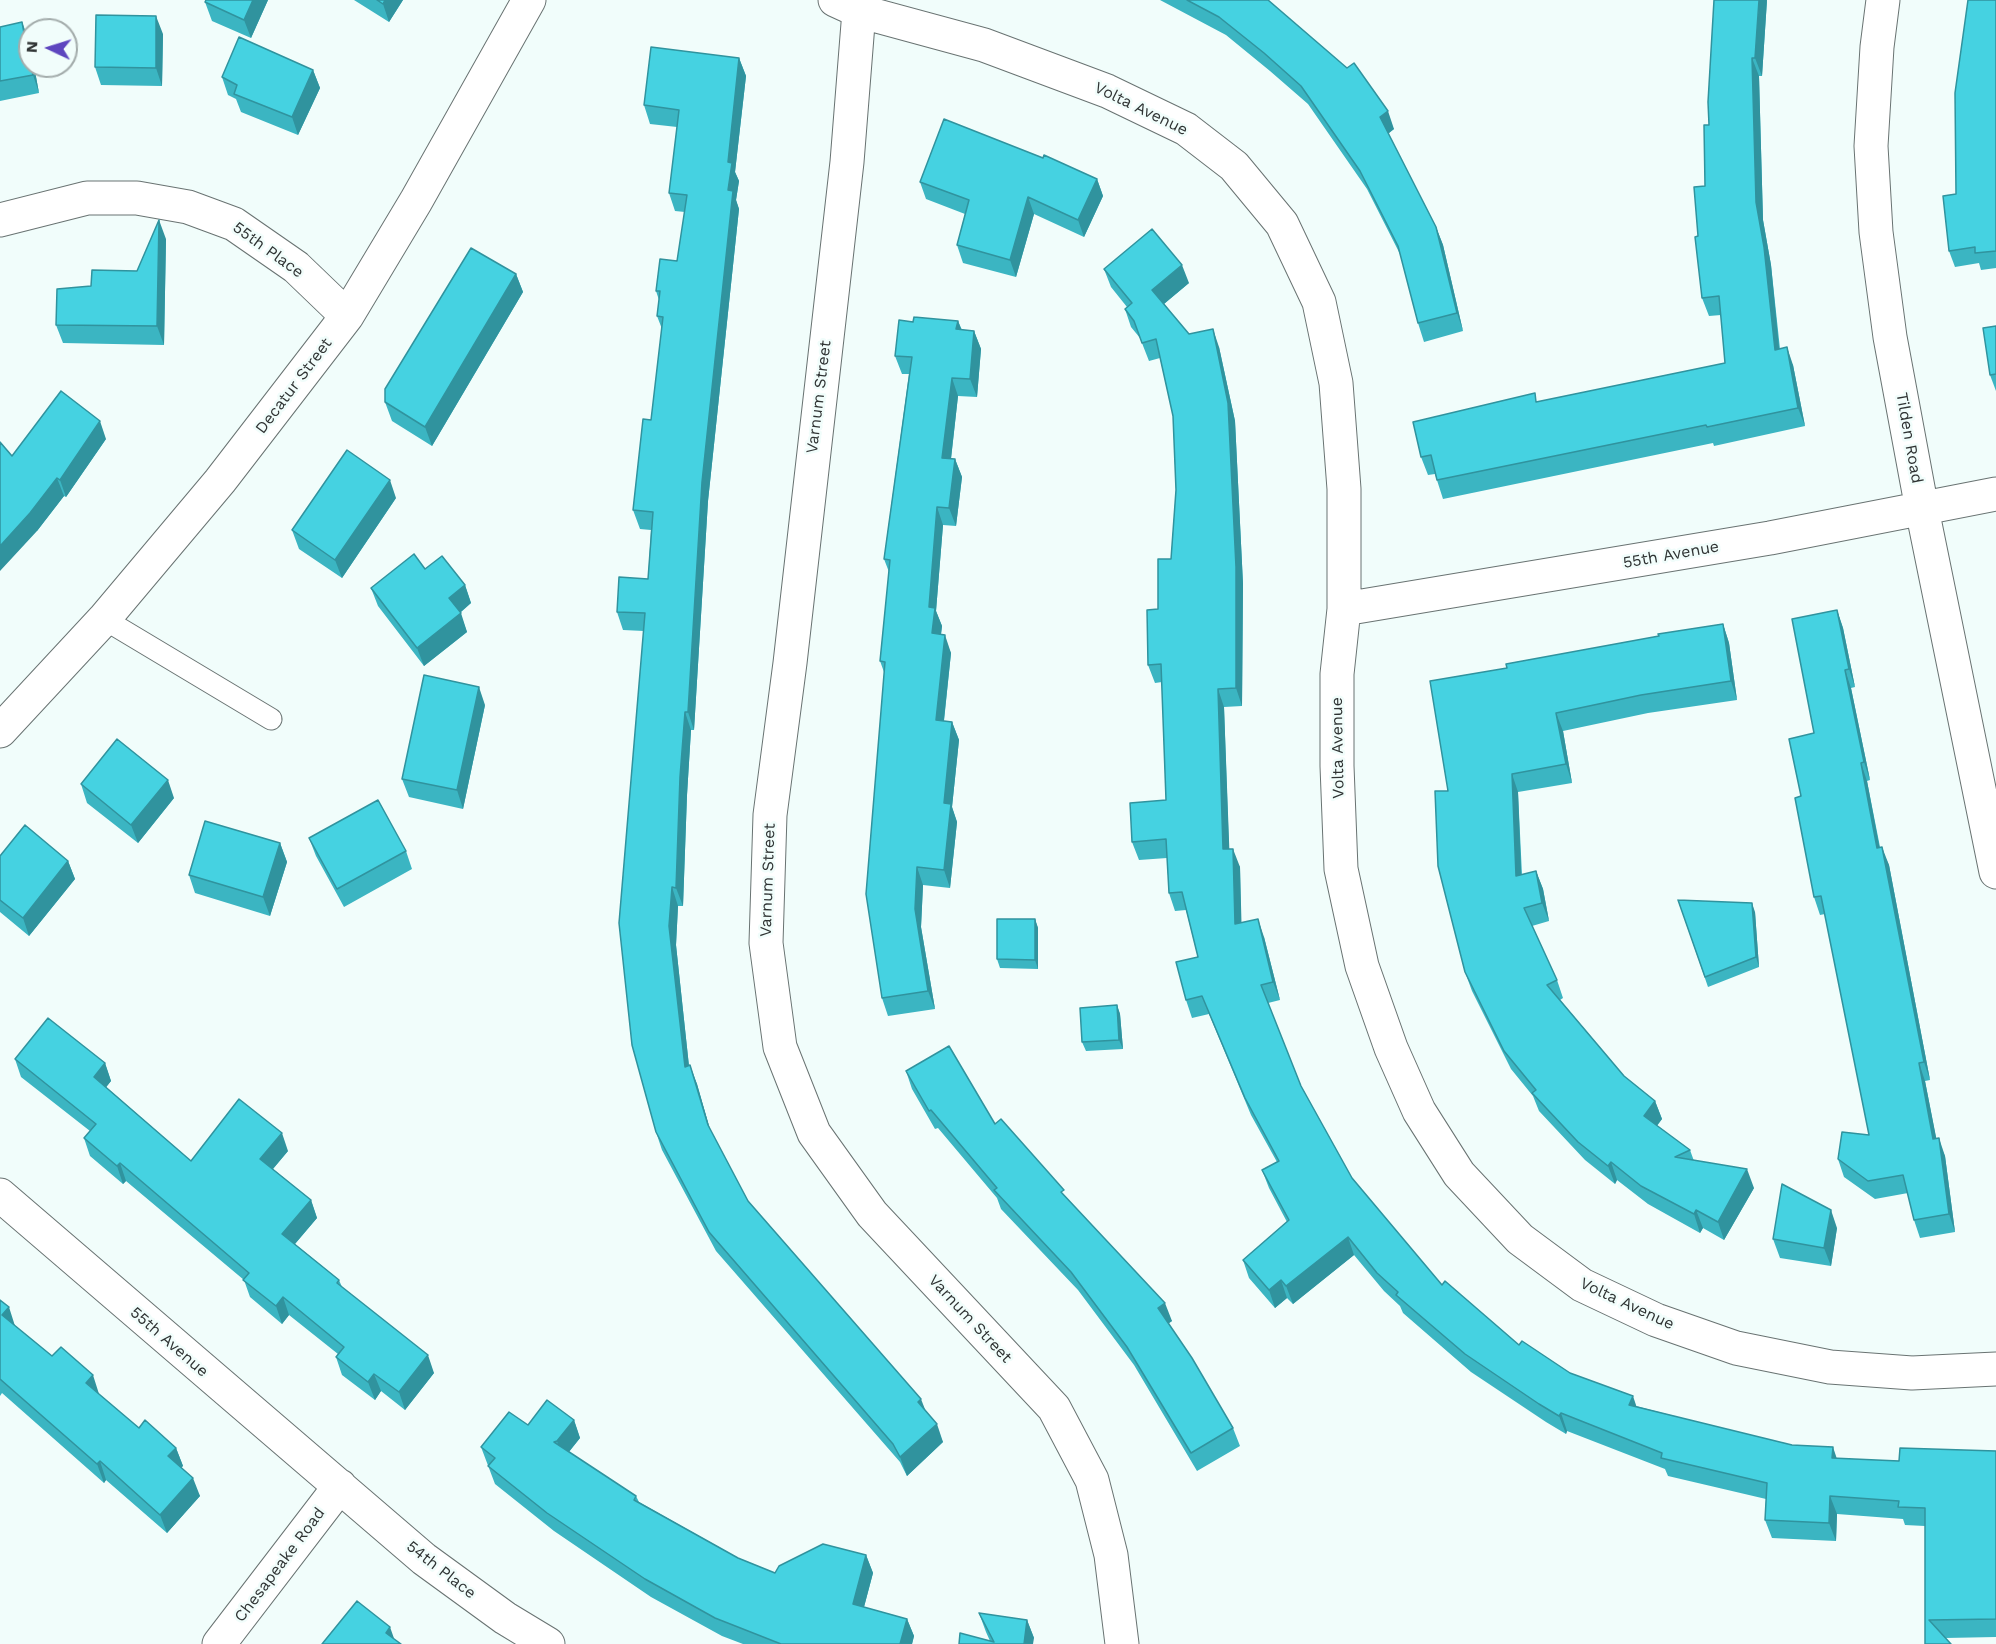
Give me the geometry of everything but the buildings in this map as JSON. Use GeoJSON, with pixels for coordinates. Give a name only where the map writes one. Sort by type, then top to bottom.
{"type":"FeatureCollection","features":[{"type":"Feature","properties":{"kind":"street","name":"Decatur Street"},"geometry":{"type":"LineString","coordinates":[[0,731],[104,619],[220,481],[347,316],[428,181],[529,0]]}},
{"type":"Feature","properties":{"kind":"street","name":"Tilden Road"},"geometry":{"type":"LineString","coordinates":[[1883,0],[1877,47],[1871,146],[1876,232],[1890,337],[1922,509],[1996,872]]}},
{"type":"Feature","properties":{"kind":"street","name":"Volta Avenue"},"geometry":{"type":"LineString","coordinates":[[847,5],[984,45],[1107,91],[1186,129],[1234,166],[1282,224],[1319,302],[1336,383],[1344,489],[1344,609],[1337,674],[1336,766],[1341,869],[1362,966],[1391,1048],[1419,1111],[1459,1174],[1520,1239],[1582,1285],[1656,1320],[1736,1348],[1830,1367],[1912,1372],[1996,1369]]}},
{"type":"Feature","properties":{"kind":"street","name":"Varnum Street"},"geometry":{"type":"LineString","coordinates":[[847,5],[847,162],[790,663],[770,815],[766,943],[780,1047],[814,1132],[872,1214],[1054,1408],[1092,1480],[1111,1555],[1122,1644]]}},
{"type":"Feature","properties":{"kind":"street","name":"55th Place"},"geometry":{"type":"LineString","coordinates":[[0,220],[87,198],[137,198],[188,207],[234,224],[296,267],[347,316]]}},
{"type":"Feature","properties":{"kind":"street","name":"55th Avenue"},"geometry":{"type":"LineString","coordinates":[[1344,609],[1770,538],[1996,494]]}},
{"type":"Feature","properties":{"kind":"street","name":"55th Avenue"},"geometry":{"type":"LineString","coordinates":[[0,1195],[340,1486]]}},
{"type":"Feature","properties":{"kind":"street","name":"Chesapeake Road"},"geometry":{"type":"LineString","coordinates":[[219,1644],[340,1486]]}},
{"type":"Feature","properties":{"kind":"street","name":"54th Place"},"geometry":{"type":"LineString","coordinates":[[340,1486],[424,1559],[505,1618],[548,1644]]}},
{"type":"Feature","properties":{"kind":"lane"},"geometry":{"type":"LineString","coordinates":[[104,619],[271,719]]}}]}
